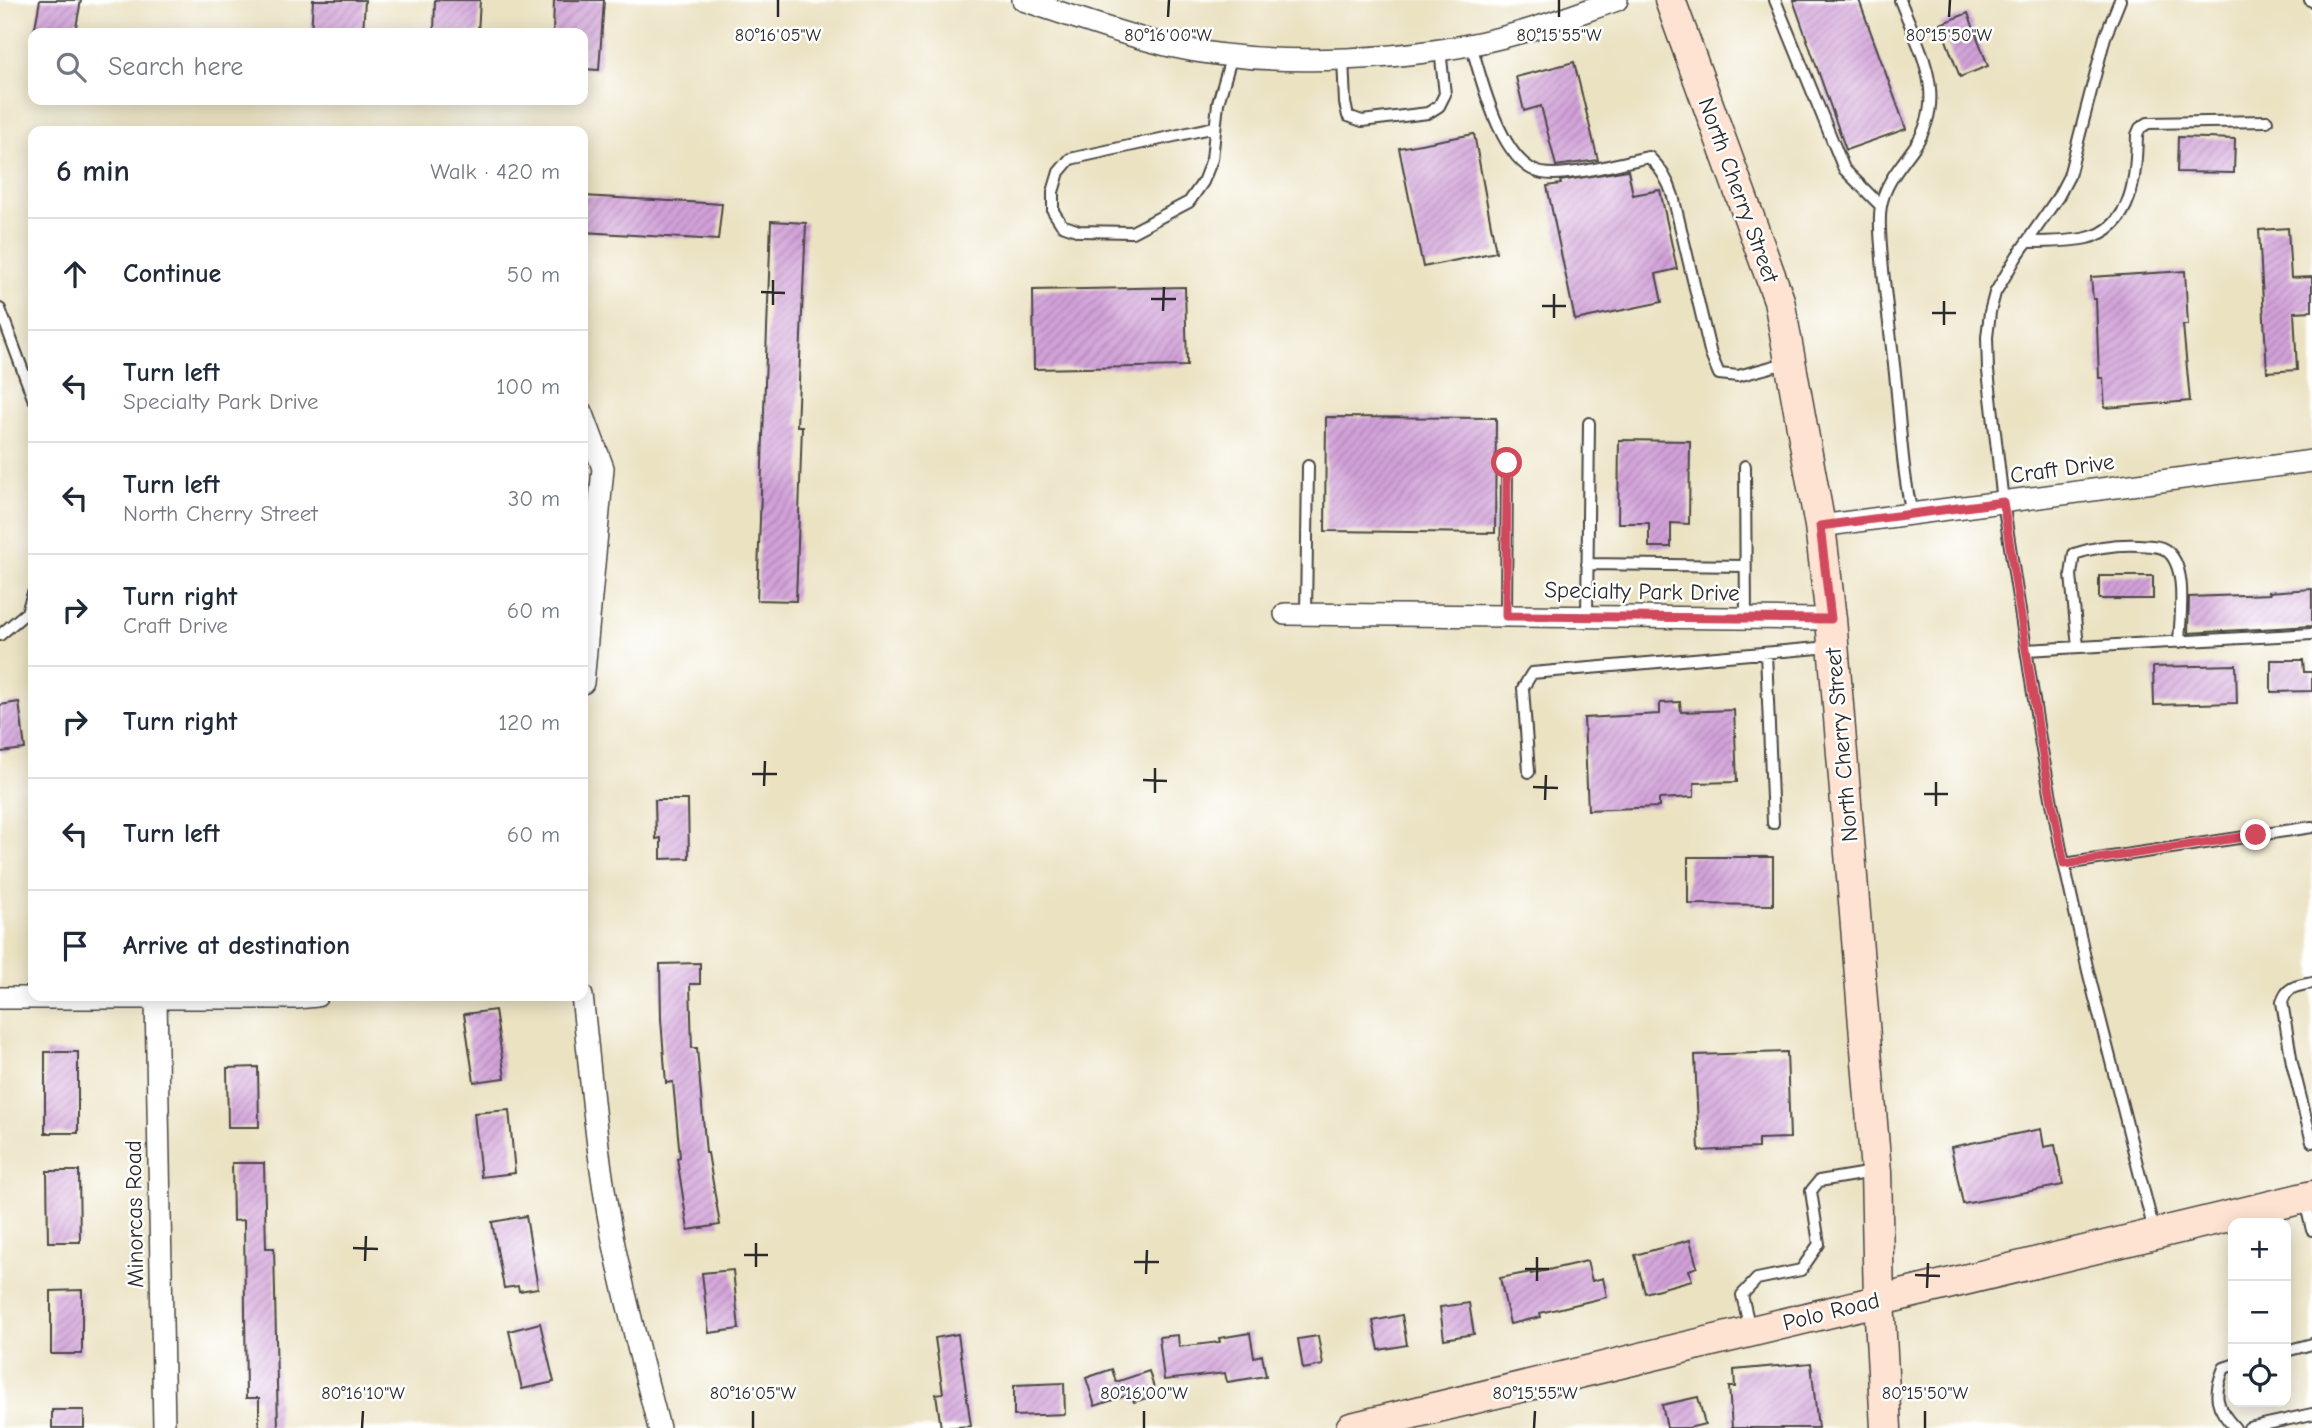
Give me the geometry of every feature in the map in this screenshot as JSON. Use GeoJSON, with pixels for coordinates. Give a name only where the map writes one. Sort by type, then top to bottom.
{"type":"FeatureCollection","features":[{"type":"Feature","properties":{"kind":"main road","name":"North Cherry Street"},"geometry":{"type":"LineString","coordinates":[[1670,0],[1779,300],[1820,526],[1832,633],[1876,1172],[1886,1428]]}},
{"type":"Feature","properties":{"kind":"main road","name":"Polo Road"},"geometry":{"type":"LineString","coordinates":[[1351,1428],[2308,1197]]}},
{"type":"Feature","properties":{"kind":"street"},"geometry":{"type":"LineString","coordinates":[[1023,0],[1170,46],[1233,55],[1301,59],[1378,57],[1440,50],[1520,33],[1617,0]]}},
{"type":"Feature","properties":{"kind":"street"},"geometry":{"type":"LineString","coordinates":[[588,428],[603,468],[588,629]]}},
{"type":"Feature","properties":{"kind":"street","name":"Craft Drive"},"geometry":{"type":"LineString","coordinates":[[1820,526],[2312,461]]}},
{"type":"Feature","properties":{"kind":"street","name":"Specialty Park Drive"},"geometry":{"type":"LineString","coordinates":[[1296,614],[1746,618],[1832,633]]}},
{"type":"Feature","properties":{"kind":"street"},"geometry":{"type":"LineString","coordinates":[[0,998],[28,998]]}},
{"type":"Feature","properties":{"kind":"street","name":"Minorcas Road"},"geometry":{"type":"LineString","coordinates":[[156,1001],[164,1428]]}},
{"type":"Feature","properties":{"kind":"street"},"geometry":{"type":"LineString","coordinates":[[584,1001],[600,1163],[610,1228],[659,1428]]}},
{"type":"Feature","properties":{"kind":"lane"},"geometry":{"type":"LineString","coordinates":[[1775,0],[1843,169],[1881,206]]}},
{"type":"Feature","properties":{"kind":"lane"},"geometry":{"type":"LineString","coordinates":[[1900,0],[1931,78],[1930,106],[1925,127],[1889,182],[1881,206],[1886,299],[1902,432],[1904,480],[1912,514]]}},
{"type":"Feature","properties":{"kind":"lane"},"geometry":{"type":"LineString","coordinates":[[2120,0],[2105,37],[2069,176],[2058,197],[2005,274],[1990,312],[1987,337],[1988,370],[2003,502],[2041,745],[2088,971],[2154,1233]]}},
{"type":"Feature","properties":{"kind":"lane"},"geometry":{"type":"LineString","coordinates":[[1471,44],[1497,126],[1513,151],[1532,170],[1560,173],[1649,157],[1658,165],[1674,195],[1711,355],[1719,374],[1738,376],[1789,362]]}},
{"type":"Feature","properties":{"kind":"lane"},"geometry":{"type":"LineString","coordinates":[[1343,58],[1348,116],[1362,121],[1428,113],[1439,106],[1445,94],[1440,50]]}},
{"type":"Feature","properties":{"kind":"lane"},"geometry":{"type":"LineString","coordinates":[[1215,127],[1070,159],[1059,172],[1053,192],[1053,211],[1062,225],[1079,231],[1132,232],[1189,202],[1203,183],[1212,159],[1218,103],[1233,55]]}},
{"type":"Feature","properties":{"kind":"lane"},"geometry":{"type":"LineString","coordinates":[[2028,242],[2090,238],[2110,228],[2123,213],[2133,187],[2137,135],[2140,128],[2148,123],[2267,121]]}},
{"type":"Feature","properties":{"kind":"lane"},"geometry":{"type":"LineString","coordinates":[[0,309],[28,385]]}},
{"type":"Feature","properties":{"kind":"lane"},"geometry":{"type":"LineString","coordinates":[[1587,617],[1589,423]]}},
{"type":"Feature","properties":{"kind":"lane"},"geometry":{"type":"LineString","coordinates":[[1506,616],[1507,463]]}},
{"type":"Feature","properties":{"kind":"lane"},"geometry":{"type":"LineString","coordinates":[[1296,614],[1308,466]]}},
{"type":"Feature","properties":{"kind":"lane"},"geometry":{"type":"LineString","coordinates":[[1745,466],[1746,618]]}},
{"type":"Feature","properties":{"kind":"lane"},"geometry":{"type":"LineString","coordinates":[[2078,648],[2071,575],[2074,554],[2112,544],[2163,548],[2174,558],[2179,568],[2181,589],[2179,642]]}},
{"type":"Feature","properties":{"kind":"lane"},"geometry":{"type":"LineString","coordinates":[[1587,564],[1745,566]]}},
{"type":"Feature","properties":{"kind":"lane"},"geometry":{"type":"LineString","coordinates":[[0,635],[28,609]]}},
{"type":"Feature","properties":{"kind":"lane"},"geometry":{"type":"LineString","coordinates":[[1529,772],[1523,688],[1532,673],[1766,653],[1832,633]]}},
{"type":"Feature","properties":{"kind":"lane"},"geometry":{"type":"LineString","coordinates":[[2026,650],[2312,634]]}},
{"type":"Feature","properties":{"kind":"lane"},"geometry":{"type":"LineString","coordinates":[[1766,653],[1773,823]]}},
{"type":"Feature","properties":{"kind":"lane"},"geometry":{"type":"LineString","coordinates":[[2064,864],[2312,827]]}},
{"type":"Feature","properties":{"kind":"lane"},"geometry":{"type":"LineString","coordinates":[[2312,983],[2291,988],[2282,1002],[2292,1063],[2312,1142]]}},
{"type":"Feature","properties":{"kind":"lane"},"geometry":{"type":"LineString","coordinates":[[1750,1332],[1742,1295],[1757,1279],[1801,1270],[1819,1244],[1811,1191],[1819,1181],[1876,1172]]}},
{"type":"Feature","properties":{"kind":"lane"},"geometry":{"type":"LineString","coordinates":[[2308,1197],[2312,1230]]}},
{"type":"Feature","properties":{"kind":"lane"},"geometry":{"type":"LineString","coordinates":[[2291,1350],[2312,1344]]}},
{"type":"Feature","properties":{"kind":"lane"},"geometry":{"type":"LineString","coordinates":[[2228,1367],[2224,1368],[2216,1386],[2221,1413],[2235,1428]]}},
{"type":"Feature","properties":{"kind":"lane"},"geometry":{"type":"LineString","coordinates":[[2249,1428],[2312,1413]]}},
{"type":"Feature","properties":{"kind":"building"},"geometry":{"type":"Polygon","coordinates":[[[40,0],[81,0],[76,28],[35,28],[40,0]]]}},
{"type":"Feature","properties":{"kind":"building"},"geometry":{"type":"Polygon","coordinates":[[[313,0],[365,0],[363,28],[311,28],[313,0]]]}},
{"type":"Feature","properties":{"kind":"building"},"geometry":{"type":"Polygon","coordinates":[[[435,0],[480,0],[478,28],[434,28],[435,0]]]}},
{"type":"Feature","properties":{"kind":"building"},"geometry":{"type":"Polygon","coordinates":[[[554,0],[604,0],[599,70],[588,69],[588,28],[553,28],[554,0]]]}},
{"type":"Feature","properties":{"kind":"building"},"geometry":{"type":"Polygon","coordinates":[[[1793,0],[1859,0],[1906,129],[1846,150],[1793,0]]]}},
{"type":"Feature","properties":{"kind":"building"},"geometry":{"type":"Polygon","coordinates":[[[1968,13],[1988,66],[1960,77],[1940,24],[1968,13]]]}},
{"type":"Feature","properties":{"kind":"building"},"geometry":{"type":"Polygon","coordinates":[[[1574,62],[1598,160],[1556,166],[1541,106],[1524,111],[1516,77],[1574,62]]]}},
{"type":"Feature","properties":{"kind":"building"},"geometry":{"type":"Polygon","coordinates":[[[1474,134],[1496,252],[1423,267],[1399,148],[1474,134]]]}},
{"type":"Feature","properties":{"kind":"building"},"geometry":{"type":"Polygon","coordinates":[[[2178,137],[2235,139],[2234,173],[2177,172],[2178,137]]]}},
{"type":"Feature","properties":{"kind":"building"},"geometry":{"type":"Polygon","coordinates":[[[1628,170],[1633,195],[1660,190],[1677,269],[1656,274],[1662,302],[1575,320],[1547,186],[1561,184],[1560,181],[1628,170]]]}},
{"type":"Feature","properties":{"kind":"building"},"geometry":{"type":"Polygon","coordinates":[[[588,196],[722,204],[718,240],[588,232],[588,196]]]}},
{"type":"Feature","properties":{"kind":"building"},"geometry":{"type":"Polygon","coordinates":[[[771,221],[806,223],[797,426],[802,426],[796,601],[757,600],[771,221]]]}},
{"type":"Feature","properties":{"kind":"building"},"geometry":{"type":"Polygon","coordinates":[[[2288,228],[2291,278],[2312,277],[2312,311],[2294,312],[2297,370],[2267,372],[2259,230],[2288,228]]]}},
{"type":"Feature","properties":{"kind":"building"},"geometry":{"type":"Polygon","coordinates":[[[2185,271],[2188,325],[2183,325],[2190,401],[2105,408],[2103,378],[2099,378],[2096,299],[2093,299],[2091,277],[2185,271]]]}},
{"type":"Feature","properties":{"kind":"building"},"geometry":{"type":"Polygon","coordinates":[[[1185,287],[1187,366],[1034,369],[1033,290],[1185,287]]]}},
{"type":"Feature","properties":{"kind":"building"},"geometry":{"type":"Polygon","coordinates":[[[1326,417],[1496,418],[1495,533],[1325,531],[1326,417]]]}},
{"type":"Feature","properties":{"kind":"building"},"geometry":{"type":"Polygon","coordinates":[[[1619,440],[1690,441],[1689,524],[1671,523],[1671,547],[1649,547],[1649,523],[1618,523],[1619,440]]]}},
{"type":"Feature","properties":{"kind":"building"},"geometry":{"type":"Polygon","coordinates":[[[2099,576],[2153,576],[2153,599],[2099,599],[2099,576]]]}},
{"type":"Feature","properties":{"kind":"building"},"geometry":{"type":"Polygon","coordinates":[[[2312,589],[2312,626],[2188,633],[2189,597],[2270,594],[2269,592],[2312,589]]]}},
{"type":"Feature","properties":{"kind":"building"},"geometry":{"type":"Polygon","coordinates":[[[2271,660],[2303,660],[2304,672],[2312,672],[2312,691],[2271,692],[2271,660]]]}},
{"type":"Feature","properties":{"kind":"building"},"geometry":{"type":"Polygon","coordinates":[[[2236,665],[2237,703],[2154,705],[2153,667],[2236,665]]]}},
{"type":"Feature","properties":{"kind":"building"},"geometry":{"type":"Polygon","coordinates":[[[19,702],[25,749],[0,752],[0,705],[19,702]]]}},
{"type":"Feature","properties":{"kind":"building"},"geometry":{"type":"Polygon","coordinates":[[[1680,702],[1681,712],[1734,710],[1737,782],[1694,783],[1694,797],[1659,799],[1659,807],[1588,810],[1584,718],[1660,714],[1660,703],[1680,702]]]}},
{"type":"Feature","properties":{"kind":"building"},"geometry":{"type":"Polygon","coordinates":[[[655,800],[688,800],[689,858],[661,859],[661,838],[656,839],[655,800]]]}},
{"type":"Feature","properties":{"kind":"building"},"geometry":{"type":"Polygon","coordinates":[[[1688,857],[1773,857],[1773,905],[1688,904],[1688,857]]]}},
{"type":"Feature","properties":{"kind":"building"},"geometry":{"type":"Polygon","coordinates":[[[700,963],[700,984],[690,984],[692,1048],[697,1048],[706,1153],[720,1225],[688,1230],[677,1158],[680,1157],[673,1082],[666,1083],[660,964],[700,963]]]}},
{"type":"Feature","properties":{"kind":"building"},"geometry":{"type":"Polygon","coordinates":[[[495,1010],[505,1078],[474,1082],[464,1014],[495,1010]]]}},
{"type":"Feature","properties":{"kind":"building"},"geometry":{"type":"Polygon","coordinates":[[[45,1052],[78,1052],[78,1133],[45,1133],[45,1052]]]}},
{"type":"Feature","properties":{"kind":"building"},"geometry":{"type":"Polygon","coordinates":[[[1787,1052],[1790,1138],[1758,1139],[1758,1148],[1699,1151],[1695,1055],[1787,1052]]]}},
{"type":"Feature","properties":{"kind":"building"},"geometry":{"type":"Polygon","coordinates":[[[258,1067],[259,1127],[228,1127],[227,1068],[258,1067]]]}},
{"type":"Feature","properties":{"kind":"building"},"geometry":{"type":"Polygon","coordinates":[[[509,1110],[515,1173],[481,1177],[474,1113],[509,1110]]]}},
{"type":"Feature","properties":{"kind":"building"},"geometry":{"type":"Polygon","coordinates":[[[2041,1129],[2044,1147],[2055,1145],[2063,1185],[1963,1204],[1951,1147],[2041,1129]]]}},
{"type":"Feature","properties":{"kind":"building"},"geometry":{"type":"Polygon","coordinates":[[[232,1163],[264,1163],[266,1248],[274,1248],[278,1428],[259,1428],[259,1398],[246,1398],[244,1220],[233,1221],[232,1163]]]}},
{"type":"Feature","properties":{"kind":"building"},"geometry":{"type":"Polygon","coordinates":[[[47,1171],[79,1171],[80,1242],[48,1242],[47,1171]]]}},
{"type":"Feature","properties":{"kind":"building"},"geometry":{"type":"Polygon","coordinates":[[[526,1216],[538,1288],[519,1291],[518,1286],[504,1288],[492,1222],[526,1216]]]}},
{"type":"Feature","properties":{"kind":"building"},"geometry":{"type":"Polygon","coordinates":[[[1690,1240],[1697,1267],[1689,1270],[1692,1280],[1645,1293],[1635,1255],[1690,1240]]]}},
{"type":"Feature","properties":{"kind":"building"},"geometry":{"type":"Polygon","coordinates":[[[1587,1261],[1592,1281],[1603,1278],[1607,1297],[1540,1313],[1541,1317],[1510,1324],[1500,1278],[1587,1261]]]}},
{"type":"Feature","properties":{"kind":"building"},"geometry":{"type":"Polygon","coordinates":[[[733,1270],[739,1329],[709,1333],[702,1273],[733,1270]]]}},
{"type":"Feature","properties":{"kind":"building"},"geometry":{"type":"Polygon","coordinates":[[[82,1290],[82,1354],[51,1354],[51,1291],[82,1290]]]}},
{"type":"Feature","properties":{"kind":"building"},"geometry":{"type":"Polygon","coordinates":[[[1469,1303],[1474,1334],[1444,1339],[1440,1307],[1469,1303]]]}},
{"type":"Feature","properties":{"kind":"building"},"geometry":{"type":"Polygon","coordinates":[[[1402,1315],[1407,1345],[1379,1350],[1373,1321],[1402,1315]]]}},
{"type":"Feature","properties":{"kind":"building"},"geometry":{"type":"Polygon","coordinates":[[[540,1323],[554,1382],[522,1389],[509,1331],[540,1323]]]}},
{"type":"Feature","properties":{"kind":"building"},"geometry":{"type":"Polygon","coordinates":[[[1250,1333],[1254,1357],[1262,1355],[1266,1376],[1227,1382],[1225,1373],[1164,1380],[1159,1337],[1178,1335],[1179,1347],[1220,1342],[1219,1338],[1250,1333]]]}},
{"type":"Feature","properties":{"kind":"building"},"geometry":{"type":"Polygon","coordinates":[[[958,1334],[971,1426],[941,1428],[936,1394],[943,1393],[935,1338],[958,1334]]]}},
{"type":"Feature","properties":{"kind":"building"},"geometry":{"type":"Polygon","coordinates":[[[1318,1336],[1323,1365],[1303,1369],[1298,1339],[1318,1336]]]}},
{"type":"Feature","properties":{"kind":"building"},"geometry":{"type":"Polygon","coordinates":[[[1811,1363],[1818,1428],[1732,1428],[1729,1387],[1735,1387],[1734,1370],[1811,1363]]]}},
{"type":"Feature","properties":{"kind":"building"},"geometry":{"type":"Polygon","coordinates":[[[1112,1369],[1116,1382],[1149,1371],[1156,1395],[1134,1402],[1131,1394],[1095,1406],[1086,1378],[1112,1369]]]}},
{"type":"Feature","properties":{"kind":"building"},"geometry":{"type":"Polygon","coordinates":[[[1064,1383],[1065,1414],[1014,1416],[1014,1385],[1064,1383]]]}},
{"type":"Feature","properties":{"kind":"building"},"geometry":{"type":"Polygon","coordinates":[[[1698,1397],[1705,1424],[1688,1428],[1667,1428],[1662,1405],[1698,1397]]]}},
{"type":"Feature","properties":{"kind":"building"},"geometry":{"type":"Polygon","coordinates":[[[52,1410],[84,1410],[84,1428],[52,1428],[52,1410]]]}},
{"type":"Feature","properties":{"kind":"route"},"geometry":{"type":"LineString","coordinates":[[1507,463],[1506,616],[1831,619],[1820,526],[2003,502],[2041,745],[2064,864],[2256,835]]}}]}
